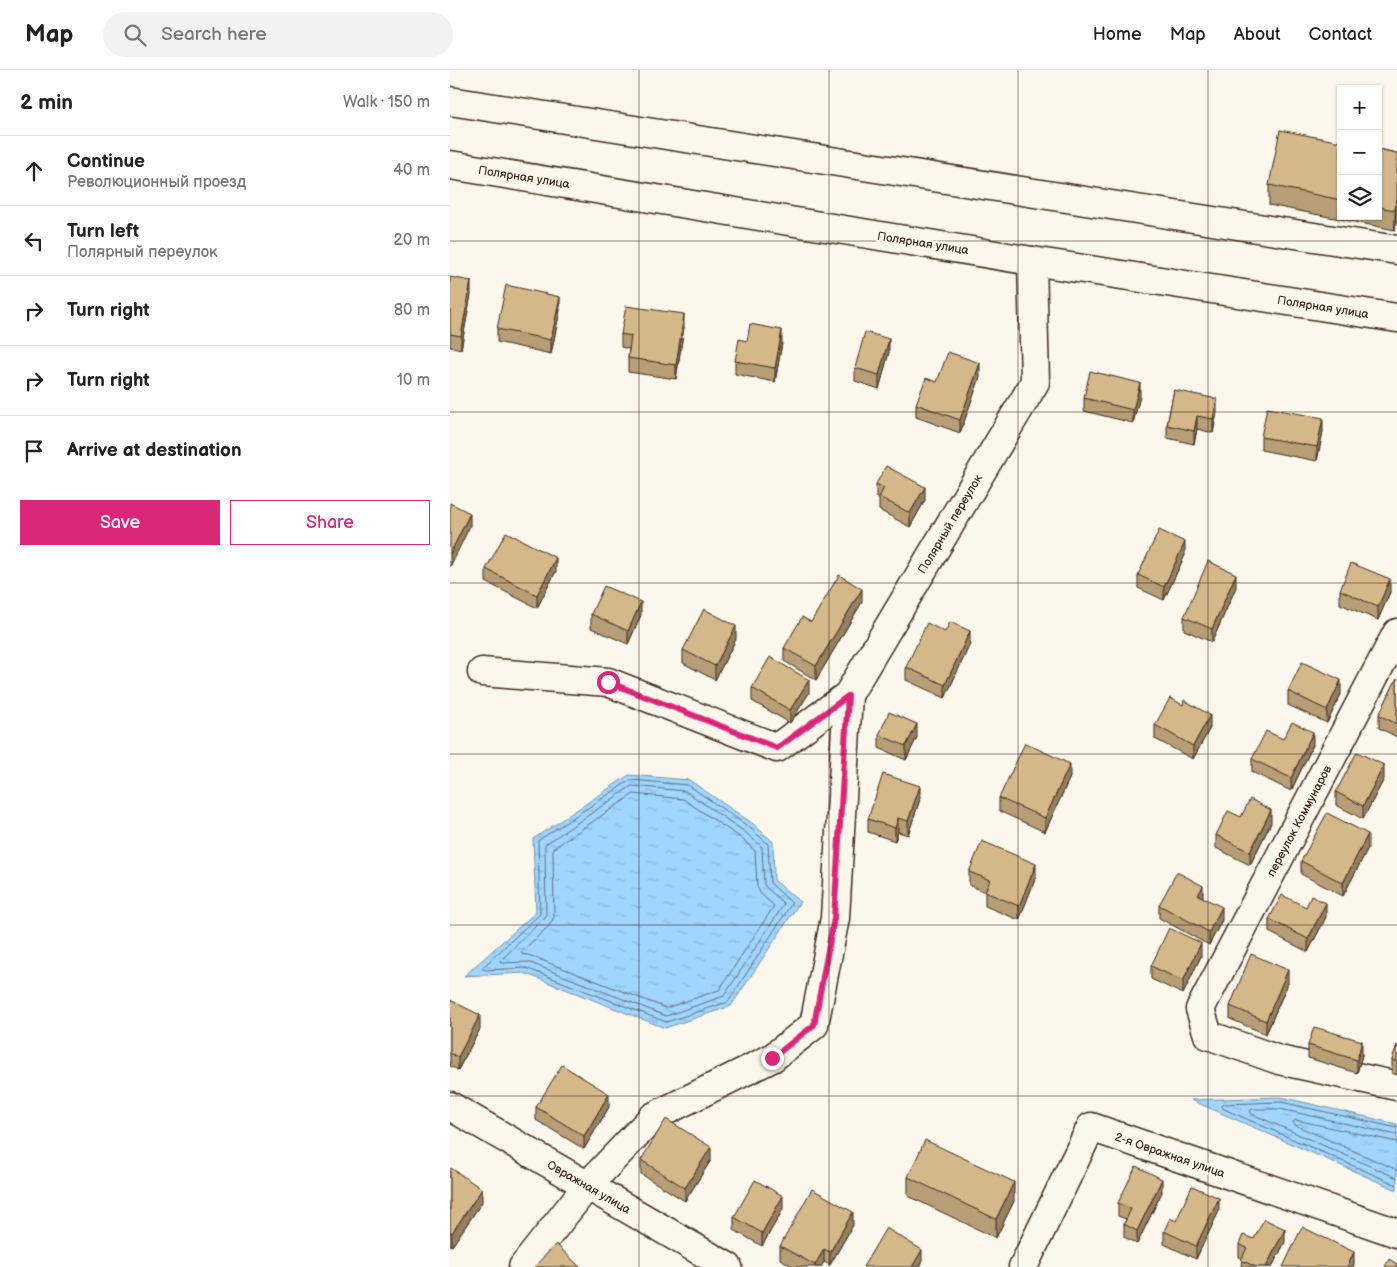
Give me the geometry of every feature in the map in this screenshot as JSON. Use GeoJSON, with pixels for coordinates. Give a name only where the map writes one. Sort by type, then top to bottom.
{"type":"FeatureCollection","features":[{"type":"Feature","properties":{"kind":"street"},"geometry":{"type":"LineString","coordinates":[[450,101],[1397,250]]}},
{"type":"Feature","properties":{"kind":"street","name":"Полярная улица"},"geometry":{"type":"LineString","coordinates":[[450,165],[1032,261],[1397,318]]}},
{"type":"Feature","properties":{"kind":"street","name":"Полярный переулок"},"geometry":{"type":"LineString","coordinates":[[482,672],[608,682],[777,748],[848,696],[1035,382],[1032,261]]}},
{"type":"Feature","properties":{"kind":"street","name":"переулок Коммунаров"},"geometry":{"type":"LineString","coordinates":[[1397,633],[1200,1009],[1208,1035],[1279,1060],[1397,1086]]}},
{"type":"Feature","properties":{"kind":"street"},"geometry":{"type":"LineString","coordinates":[[523,1267],[587,1186],[653,1117],[772,1058],[814,1025],[834,918],[848,696]]}},
{"type":"Feature","properties":{"kind":"street","name":"Овражная улица"},"geometry":{"type":"LineString","coordinates":[[450,1106],[728,1267]]}},
{"type":"Feature","properties":{"kind":"street","name":"2-я Овражная улица"},"geometry":{"type":"LineString","coordinates":[[1023,1267],[1090,1127],[1397,1233]]}},
{"type":"Feature","properties":{"kind":"water"},"geometry":{"type":"Polygon","coordinates":[[[629,775],[689,780],[752,823],[773,842],[774,880],[800,902],[731,1006],[665,1028],[524,973],[464,976],[536,912],[533,839],[629,775]]]}},
{"type":"Feature","properties":{"kind":"water"},"geometry":{"type":"Polygon","coordinates":[[[1281,1097],[1397,1124],[1397,1190],[1191,1100],[1281,1097]]]}},
{"type":"Feature","properties":{"kind":"building"},"geometry":{"type":"Polygon","coordinates":[[[1280,130],[1337,141],[1337,199],[1269,185],[1280,130]]]}},
{"type":"Feature","properties":{"kind":"building"},"geometry":{"type":"Polygon","coordinates":[[[1382,150],[1397,153],[1397,199],[1395,210],[1382,208],[1382,150]]]}},
{"type":"Feature","properties":{"kind":"building"},"geometry":{"type":"Polygon","coordinates":[[[450,277],[471,281],[461,336],[450,334],[450,277]]]}},
{"type":"Feature","properties":{"kind":"building"},"geometry":{"type":"Polygon","coordinates":[[[506,285],[560,297],[551,340],[497,329],[506,285]]]}},
{"type":"Feature","properties":{"kind":"building"},"geometry":{"type":"Polygon","coordinates":[[[626,306],[684,314],[676,365],[628,358],[631,336],[621,334],[626,306]]]}},
{"type":"Feature","properties":{"kind":"building"},"geometry":{"type":"Polygon","coordinates":[[[750,324],[782,330],[775,368],[735,361],[739,339],[747,341],[750,324]]]}},
{"type":"Feature","properties":{"kind":"building"},"geometry":{"type":"Polygon","coordinates":[[[865,332],[889,339],[879,375],[855,368],[865,332]]]}},
{"type":"Feature","properties":{"kind":"building"},"geometry":{"type":"Polygon","coordinates":[[[948,352],[980,363],[960,420],[916,404],[926,378],[937,382],[948,352]]]}},
{"type":"Feature","properties":{"kind":"building"},"geometry":{"type":"Polygon","coordinates":[[[1090,371],[1140,383],[1133,410],[1084,398],[1090,371]]]}},
{"type":"Feature","properties":{"kind":"building"},"geometry":{"type":"Polygon","coordinates":[[[1174,390],[1217,399],[1213,419],[1197,416],[1194,431],[1167,425],[1174,390]]]}},
{"type":"Feature","properties":{"kind":"building"},"geometry":{"type":"Polygon","coordinates":[[[1267,408],[1323,418],[1317,447],[1261,437],[1267,408]]]}},
{"type":"Feature","properties":{"kind":"building"},"geometry":{"type":"Polygon","coordinates":[[[886,466],[925,487],[910,513],[879,497],[884,488],[876,484],[886,466]]]}},
{"type":"Feature","properties":{"kind":"building"},"geometry":{"type":"Polygon","coordinates":[[[450,503],[470,513],[450,554],[450,503]]]}},
{"type":"Feature","properties":{"kind":"building"},"geometry":{"type":"Polygon","coordinates":[[[1159,530],[1185,542],[1164,587],[1138,575],[1159,530]]]}},
{"type":"Feature","properties":{"kind":"building"},"geometry":{"type":"Polygon","coordinates":[[[506,532],[556,558],[537,595],[486,569],[506,532]]]}},
{"type":"Feature","properties":{"kind":"building"},"geometry":{"type":"Polygon","coordinates":[[[1208,561],[1236,574],[1212,629],[1184,617],[1208,561]]]}},
{"type":"Feature","properties":{"kind":"building"},"geometry":{"type":"Polygon","coordinates":[[[1351,563],[1390,579],[1378,607],[1340,590],[1351,563]]]}},
{"type":"Feature","properties":{"kind":"building"},"geometry":{"type":"Polygon","coordinates":[[[839,575],[862,589],[816,666],[784,648],[802,617],[811,622],[839,575]]]}},
{"type":"Feature","properties":{"kind":"building"},"geometry":{"type":"Polygon","coordinates":[[[604,586],[641,602],[628,631],[591,614],[604,586]]]}},
{"type":"Feature","properties":{"kind":"building"},"geometry":{"type":"Polygon","coordinates":[[[704,609],[736,626],[715,666],[683,650],[704,609]]]}},
{"type":"Feature","properties":{"kind":"building"},"geometry":{"type":"Polygon","coordinates":[[[950,622],[970,631],[945,685],[906,667],[927,623],[945,632],[950,622]]]}},
{"type":"Feature","properties":{"kind":"building"},"geometry":{"type":"Polygon","coordinates":[[[770,657],[809,680],[790,710],[752,688],[770,657]]]}},
{"type":"Feature","properties":{"kind":"building"},"geometry":{"type":"Polygon","coordinates":[[[1302,662],[1341,680],[1327,710],[1288,691],[1302,662]]]}},
{"type":"Feature","properties":{"kind":"building"},"geometry":{"type":"Polygon","coordinates":[[[1397,678],[1397,724],[1379,715],[1397,678]]]}},
{"type":"Feature","properties":{"kind":"building"},"geometry":{"type":"Polygon","coordinates":[[[1170,698],[1183,705],[1184,700],[1210,715],[1193,746],[1155,725],[1170,698]]]}},
{"type":"Feature","properties":{"kind":"building"},"geometry":{"type":"Polygon","coordinates":[[[889,712],[917,724],[906,746],[879,735],[889,712]]]}},
{"type":"Feature","properties":{"kind":"building"},"geometry":{"type":"Polygon","coordinates":[[[1292,722],[1313,732],[1291,778],[1252,759],[1266,731],[1283,739],[1292,722]]]}},
{"type":"Feature","properties":{"kind":"building"},"geometry":{"type":"Polygon","coordinates":[[[1025,743],[1070,764],[1045,818],[999,798],[1025,743]]]}},
{"type":"Feature","properties":{"kind":"building"},"geometry":{"type":"Polygon","coordinates":[[[1357,752],[1384,765],[1363,806],[1336,792],[1357,752]]]}},
{"type":"Feature","properties":{"kind":"building"},"geometry":{"type":"Polygon","coordinates":[[[883,774],[920,786],[908,821],[898,818],[895,828],[868,819],[883,774]]]}},
{"type":"Feature","properties":{"kind":"building"},"geometry":{"type":"Polygon","coordinates":[[[1250,799],[1271,810],[1250,852],[1216,835],[1228,811],[1241,817],[1250,799]]]}},
{"type":"Feature","properties":{"kind":"building"},"geometry":{"type":"Polygon","coordinates":[[[1327,813],[1368,834],[1343,883],[1301,861],[1327,813]]]}},
{"type":"Feature","properties":{"kind":"building"},"geometry":{"type":"Polygon","coordinates":[[[982,841],[1036,864],[1019,906],[985,892],[990,880],[969,872],[982,841]]]}},
{"type":"Feature","properties":{"kind":"building"},"geometry":{"type":"Polygon","coordinates":[[[1177,872],[1203,886],[1198,895],[1222,907],[1209,932],[1159,905],[1177,872]]]}},
{"type":"Feature","properties":{"kind":"building"},"geometry":{"type":"Polygon","coordinates":[[[1282,895],[1306,907],[1311,896],[1326,903],[1308,939],[1269,919],[1282,895]]]}},
{"type":"Feature","properties":{"kind":"building"},"geometry":{"type":"Polygon","coordinates":[[[1169,928],[1201,943],[1183,981],[1151,966],[1169,928]]]}},
{"type":"Feature","properties":{"kind":"building"},"geometry":{"type":"Polygon","coordinates":[[[1251,954],[1288,970],[1266,1021],[1230,1006],[1251,954]]]}},
{"type":"Feature","properties":{"kind":"building"},"geometry":{"type":"Polygon","coordinates":[[[450,1000],[480,1015],[458,1057],[450,1053],[450,1000]]]}},
{"type":"Feature","properties":{"kind":"building"},"geometry":{"type":"Polygon","coordinates":[[[1314,1027],[1362,1041],[1357,1060],[1308,1045],[1314,1027]]]}},
{"type":"Feature","properties":{"kind":"building"},"geometry":{"type":"Polygon","coordinates":[[[1397,1045],[1397,1062],[1392,1060],[1397,1045]]]}},
{"type":"Feature","properties":{"kind":"building"},"geometry":{"type":"Polygon","coordinates":[[[562,1065],[609,1094],[584,1136],[536,1107],[562,1065]]]}},
{"type":"Feature","properties":{"kind":"building"},"geometry":{"type":"Polygon","coordinates":[[[666,1119],[711,1147],[685,1188],[641,1160],[666,1119]]]}},
{"type":"Feature","properties":{"kind":"building"},"geometry":{"type":"Polygon","coordinates":[[[925,1140],[1014,1182],[996,1219],[908,1177],[925,1140]]]}},
{"type":"Feature","properties":{"kind":"building"},"geometry":{"type":"Polygon","coordinates":[[[1136,1166],[1162,1179],[1137,1231],[1124,1224],[1131,1209],[1118,1203],[1136,1166]]]}},
{"type":"Feature","properties":{"kind":"building"},"geometry":{"type":"Polygon","coordinates":[[[451,1168],[482,1189],[452,1233],[450,1232],[451,1168]]]}},
{"type":"Feature","properties":{"kind":"building"},"geometry":{"type":"Polygon","coordinates":[[[755,1180],[783,1196],[762,1233],[734,1217],[755,1180]]]}},
{"type":"Feature","properties":{"kind":"building"},"geometry":{"type":"Polygon","coordinates":[[[1192,1186],[1219,1198],[1196,1246],[1164,1231],[1170,1218],[1176,1221],[1192,1186]]]}},
{"type":"Feature","properties":{"kind":"building"},"geometry":{"type":"Polygon","coordinates":[[[812,1189],[853,1212],[830,1252],[824,1249],[815,1265],[780,1246],[812,1189]]]}},
{"type":"Feature","properties":{"kind":"building"},"geometry":{"type":"Polygon","coordinates":[[[1264,1219],[1285,1229],[1266,1267],[1256,1267],[1241,1260],[1247,1248],[1239,1244],[1243,1235],[1254,1239],[1264,1219]]]}},
{"type":"Feature","properties":{"kind":"building"},"geometry":{"type":"Polygon","coordinates":[[[1302,1227],[1354,1252],[1347,1267],[1283,1267],[1302,1227]]]}},
{"type":"Feature","properties":{"kind":"building"},"geometry":{"type":"Polygon","coordinates":[[[886,1228],[922,1250],[912,1267],[863,1267],[886,1228]]]}},
{"type":"Feature","properties":{"kind":"building"},"geometry":{"type":"Polygon","coordinates":[[[556,1244],[580,1267],[534,1267],[556,1244]]]}},
{"type":"Feature","properties":{"kind":"building"},"geometry":{"type":"Polygon","coordinates":[[[1389,1259],[1397,1264],[1397,1267],[1385,1267],[1389,1259]]]}},
{"type":"Feature","properties":{"kind":"route"},"geometry":{"type":"LineString","coordinates":[[608,682],[777,748],[848,696],[834,918],[814,1025],[772,1058]]}}]}
